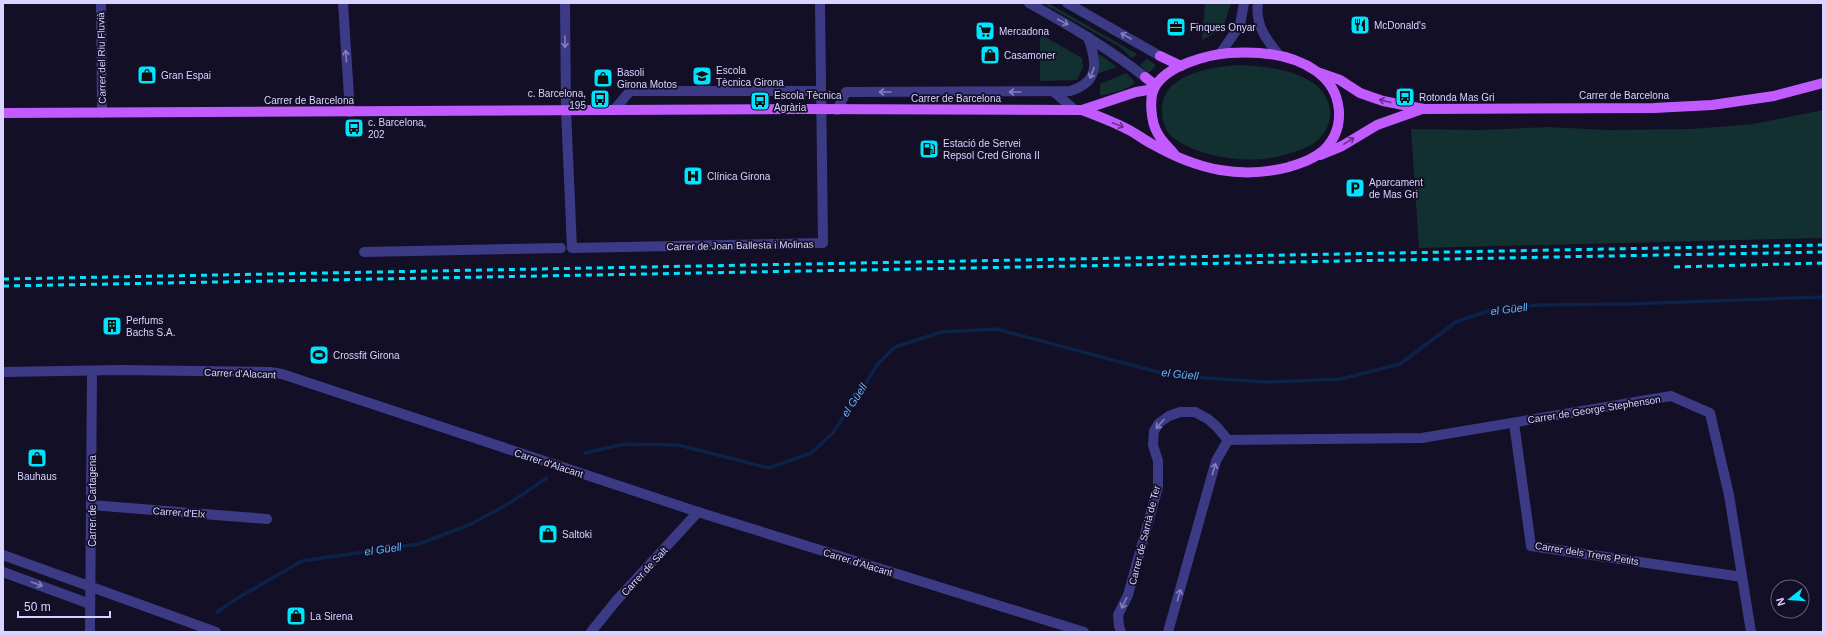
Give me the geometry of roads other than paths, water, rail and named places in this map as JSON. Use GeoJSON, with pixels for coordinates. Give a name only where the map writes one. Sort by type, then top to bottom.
{"type":"FeatureCollection","features":[{"type":"Feature","properties":{"kind":"main road","name":"Carrer de Barcelona"},"geometry":{"type":"LineString","coordinates":[[3,113],[566,110],[1079,110],[1155,87],[1167,75],[1181,66],[1204,57],[1243,52],[1279,55],[1340,80],[1360,93],[1383,101],[1424,109],[1547,107],[1654,108],[1712,105],[1774,96],[1823,83]]}},
{"type":"Feature","properties":{"kind":"main road"},"geometry":{"type":"LineString","coordinates":[[1160,56],[1181,66]]}},
{"type":"Feature","properties":{"kind":"main road"},"geometry":{"type":"LineString","coordinates":[[1314,158],[1324,149],[1334,136],[1340,120],[1335,95],[1330,85],[1316,71]]}},
{"type":"Feature","properties":{"kind":"main road"},"geometry":{"type":"LineString","coordinates":[[1145,77],[1155,87],[1151,109],[1158,136],[1175,155]]}},
{"type":"Feature","properties":{"kind":"main road","name":"Carrer de Barcelona"},"geometry":{"type":"LineString","coordinates":[[1079,110],[1128,129],[1151,144],[1199,165],[1241,173],[1280,169],[1314,158],[1342,146],[1377,125],[1424,109]]}},
{"type":"Feature","properties":{"kind":"street","name":"Carrer del Riu Fluvià"},"geometry":{"type":"LineString","coordinates":[[100,3],[102,113]]}},
{"type":"Feature","properties":{"kind":"street"},"geometry":{"type":"LineString","coordinates":[[343,3],[350,112]]}},
{"type":"Feature","properties":{"kind":"street"},"geometry":{"type":"LineString","coordinates":[[565,3],[566,110]]}},
{"type":"Feature","properties":{"kind":"street"},"geometry":{"type":"LineString","coordinates":[[820,3],[822,110]]}},
{"type":"Feature","properties":{"kind":"street"},"geometry":{"type":"LineString","coordinates":[[1029,3],[1116,54],[1145,77]]}},
{"type":"Feature","properties":{"kind":"street"},"geometry":{"type":"LineString","coordinates":[[1220,54],[1240,25],[1244,3]]}},
{"type":"Feature","properties":{"kind":"street"},"geometry":{"type":"LineString","coordinates":[[1258,3],[1258,22],[1264,35],[1279,55]]}},
{"type":"Feature","properties":{"kind":"street"},"geometry":{"type":"LineString","coordinates":[[1071,4],[1160,56]]}},
{"type":"Feature","properties":{"kind":"street","name":"Carrer de Barcelona"},"geometry":{"type":"LineString","coordinates":[[837,110],[846,92],[1054,92],[1078,89],[1083,86],[1092,76],[1094,70],[1094,56],[1088,37]]}},
{"type":"Feature","properties":{"kind":"street"},"geometry":{"type":"LineString","coordinates":[[614,110],[630,91],[821,91]]}},
{"type":"Feature","properties":{"kind":"street","name":"Carrer de Barcelona"},"geometry":{"type":"LineString","coordinates":[[1054,92],[1079,110]]}},
{"type":"Feature","properties":{"kind":"street","name":"Carrer de Joan Ballesta i Molinas"},"geometry":{"type":"LineString","coordinates":[[566,110],[572,248],[823,243],[822,110]]}},
{"type":"Feature","properties":{"kind":"street"},"geometry":{"type":"LineString","coordinates":[[364,252],[561,248]]}},
{"type":"Feature","properties":{"kind":"street","name":"Carrer de Cartagena"},"geometry":{"type":"LineString","coordinates":[[90,632],[92,371]]}},
{"type":"Feature","properties":{"kind":"street","name":"Carrer d'Alacant"},"geometry":{"type":"LineString","coordinates":[[3,372],[270,372],[282,374],[698,512],[1084,632]]}},
{"type":"Feature","properties":{"kind":"street","name":"Carrer de George Stephenson"},"geometry":{"type":"LineString","coordinates":[[1228,440],[1422,438],[1671,396],[1710,414],[1729,494],[1751,632]]}},
{"type":"Feature","properties":{"kind":"street","name":"Carrer de Sarrià de Ter"},"geometry":{"type":"LineString","coordinates":[[1121,632],[1118,615],[1128,595],[1158,487],[1158,461],[1153,445],[1154,431],[1159,423],[1169,416],[1180,412],[1195,412],[1208,419],[1228,440]]}},
{"type":"Feature","properties":{"kind":"street","name":"Carrer dels Trens Petits"},"geometry":{"type":"LineString","coordinates":[[1514,422],[1531,546],[1742,577]]}},
{"type":"Feature","properties":{"kind":"street"},"geometry":{"type":"LineString","coordinates":[[1168,632],[1216,462],[1228,440]]}},
{"type":"Feature","properties":{"kind":"street","name":"Carrer d'Elx"},"geometry":{"type":"LineString","coordinates":[[91,505],[267,519]]}},
{"type":"Feature","properties":{"kind":"street","name":"Carrer de Salt"},"geometry":{"type":"LineString","coordinates":[[591,632],[616,601],[698,512]]}},
{"type":"Feature","properties":{"kind":"street"},"geometry":{"type":"LineString","coordinates":[[3,555],[216,632]]}},
{"type":"Feature","properties":{"kind":"street"},"geometry":{"type":"LineString","coordinates":[[3,572],[90,604]]}},
{"type":"Feature","properties":{"kind":"waterway","name":"el Güell"},"geometry":{"type":"LineString","coordinates":[[585,453],[624,444],[678,445],[769,468],[811,453],[833,433],[878,364],[895,347],[942,332],[996,329],[1158,372],[1203,378],[1269,382],[1341,379],[1400,364],[1456,322],[1491,310],[1538,305],[1628,304],[1823,297]]}},
{"type":"Feature","properties":{"kind":"waterway","name":"el Güell"},"geometry":{"type":"LineString","coordinates":[[217,612],[236,599],[302,561],[419,544],[471,524],[508,504],[547,478]]}},
{"type":"Feature","properties":{"kind":"railway"},"geometry":{"type":"LineString","coordinates":[[3,279],[1823,245]]}},
{"type":"Feature","properties":{"kind":"railway"},"geometry":{"type":"LineString","coordinates":[[3,286],[1823,252]]}},
{"type":"Feature","properties":{"kind":"railway"},"geometry":{"type":"LineString","coordinates":[[1674,267],[1823,263]]}},
{"type":"Feature","properties":{"kind":"place","name":"McDonald's"},"geometry":{"type":"Point","coordinates":[1360,25]}},
{"type":"Feature","properties":{"kind":"place","name":"Finques Onyar"},"geometry":{"type":"Point","coordinates":[1176,27]}},
{"type":"Feature","properties":{"kind":"place","name":"Mercadona"},"geometry":{"type":"Point","coordinates":[985,31]}},
{"type":"Feature","properties":{"kind":"place","name":"Casamoner"},"geometry":{"type":"Point","coordinates":[990,55]}},
{"type":"Feature","properties":{"kind":"place","name":"Gran Espai"},"geometry":{"type":"Point","coordinates":[147,75]}},
{"type":"Feature","properties":{"kind":"place","name":"Escola Tècnica Girona"},"geometry":{"type":"Point","coordinates":[702,76]}},
{"type":"Feature","properties":{"kind":"place","name":"Basoli Girona Motos"},"geometry":{"type":"Point","coordinates":[603,78]}},
{"type":"Feature","properties":{"kind":"place","name":"Rotonda Mas Gri"},"geometry":{"type":"Point","coordinates":[1405,97]}},
{"type":"Feature","properties":{"kind":"place","name":"c. Barcelona, 195"},"geometry":{"type":"Point","coordinates":[600,99]}},
{"type":"Feature","properties":{"kind":"place","name":"Escola Tècnica Agrària"},"geometry":{"type":"Point","coordinates":[760,101]}},
{"type":"Feature","properties":{"kind":"place","name":"c. Barcelona, 202"},"geometry":{"type":"Point","coordinates":[354,128]}},
{"type":"Feature","properties":{"kind":"place","name":"Estació de Servei Repsol Cred Girona II"},"geometry":{"type":"Point","coordinates":[929,149]}},
{"type":"Feature","properties":{"kind":"place","name":"Clínica Girona"},"geometry":{"type":"Point","coordinates":[693,176]}},
{"type":"Feature","properties":{"kind":"place","name":"Aparcament de Mas Gri"},"geometry":{"type":"Point","coordinates":[1355,188]}},
{"type":"Feature","properties":{"kind":"place","name":"Perfums Bachs S.A."},"geometry":{"type":"Point","coordinates":[112,326]}},
{"type":"Feature","properties":{"kind":"place","name":"Crossfit Girona"},"geometry":{"type":"Point","coordinates":[319,355]}},
{"type":"Feature","properties":{"kind":"place","name":"Bauhaus"},"geometry":{"type":"Point","coordinates":[37,458]}},
{"type":"Feature","properties":{"kind":"place","name":"Saltoki"},"geometry":{"type":"Point","coordinates":[548,534]}},
{"type":"Feature","properties":{"kind":"place","name":"La Sirena"},"geometry":{"type":"Point","coordinates":[296,616]}}]}
